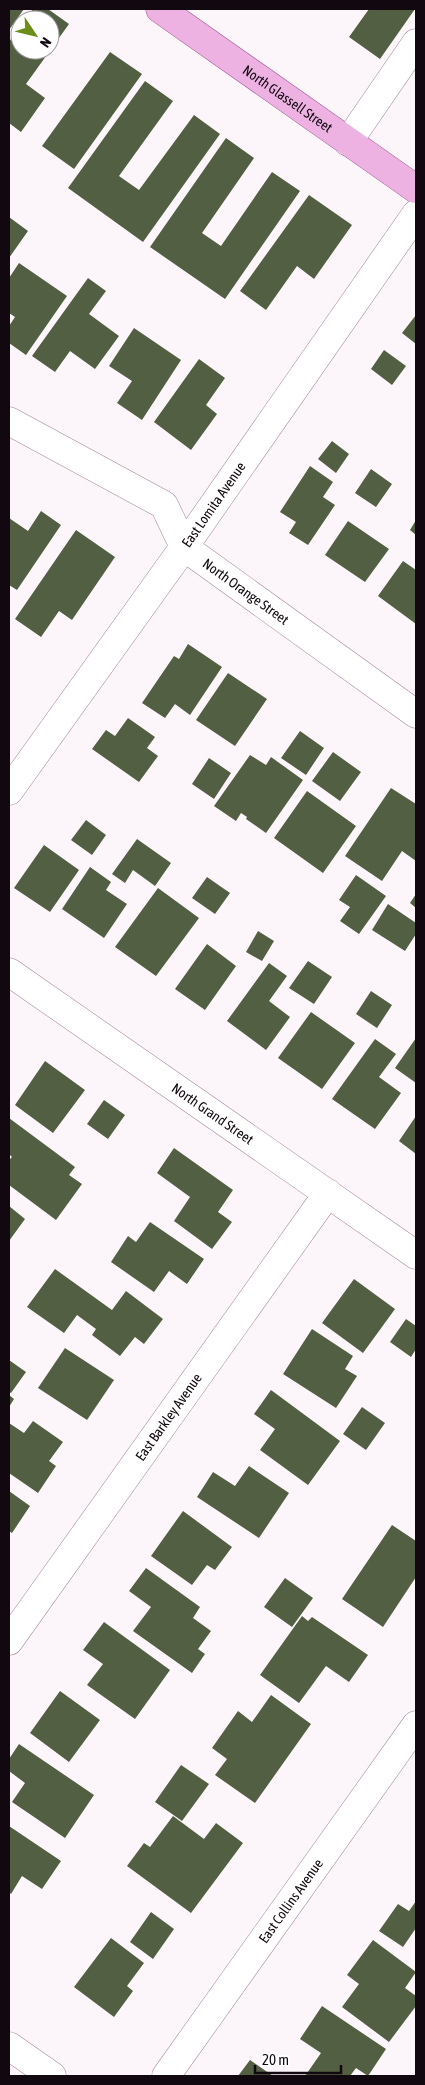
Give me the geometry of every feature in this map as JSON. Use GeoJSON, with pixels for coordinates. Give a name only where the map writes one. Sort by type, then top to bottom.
{"type":"FeatureCollection","features":[{"type":"Feature","properties":{"kind":"main road","name":"North Glassell Street"},"geometry":{"type":"LineString","coordinates":[[160,9],[416,189]]}},
{"type":"Feature","properties":{"kind":"street"},"geometry":{"type":"LineString","coordinates":[[348,142],[416,43]]}},
{"type":"Feature","properties":{"kind":"street","name":"East Lomita Avenue"},"geometry":{"type":"LineString","coordinates":[[9,791],[184,547],[416,214]]}},
{"type":"Feature","properties":{"kind":"street","name":"North Orange Street"},"geometry":{"type":"LineString","coordinates":[[9,421],[164,505],[184,547],[416,714]]}},
{"type":"Feature","properties":{"kind":"street","name":"North Grand Street"},"geometry":{"type":"LineString","coordinates":[[12,980],[328,1193],[416,1255]]}},
{"type":"Feature","properties":{"kind":"street","name":"East Barkley Avenue"},"geometry":{"type":"LineString","coordinates":[[9,1640],[328,1193]]}},
{"type":"Feature","properties":{"kind":"street","name":"East Collins Avenue"},"geometry":{"type":"LineString","coordinates":[[166,2076],[416,1725]]}},
{"type":"Feature","properties":{"kind":"street"},"geometry":{"type":"LineString","coordinates":[[9,2046],[52,2076]]}},
{"type":"Feature","properties":{"kind":"building"},"geometry":{"type":"Polygon","coordinates":[[[9,9],[24,9],[10,10],[9,30],[9,9]]]}},
{"type":"Feature","properties":{"kind":"building"},"geometry":{"type":"Polygon","coordinates":[[[48,9],[49,10],[32,10],[48,9]]]}},
{"type":"Feature","properties":{"kind":"building"},"geometry":{"type":"Polygon","coordinates":[[[369,9],[415,9],[380,59],[349,37],[369,9]]]}},
{"type":"Feature","properties":{"kind":"building"},"geometry":{"type":"Polygon","coordinates":[[[60,18],[69,24],[60,37],[60,18]]]}},
{"type":"Feature","properties":{"kind":"building"},"geometry":{"type":"Polygon","coordinates":[[[10,41],[10,60],[43,60],[26,84],[45,98],[21,132],[9,123],[10,41]]]}},
{"type":"Feature","properties":{"kind":"building"},"geometry":{"type":"Polygon","coordinates":[[[110,52],[142,74],[74,169],[42,146],[110,52]]]}},
{"type":"Feature","properties":{"kind":"building"},"geometry":{"type":"Polygon","coordinates":[[[145,81],[173,101],[119,176],[139,190],[194,115],[220,134],[143,242],[68,188],[145,81]]]}},
{"type":"Feature","properties":{"kind":"building"},"geometry":{"type":"Polygon","coordinates":[[[226,138],[254,158],[202,233],[221,246],[272,172],[300,191],[225,299],[150,247],[226,138]]]}},
{"type":"Feature","properties":{"kind":"building"},"geometry":{"type":"Polygon","coordinates":[[[309,195],[352,225],[314,279],[297,266],[266,310],[240,291],[309,195]]]}},
{"type":"Feature","properties":{"kind":"building"},"geometry":{"type":"Polygon","coordinates":[[[9,217],[28,231],[9,258],[9,217]]]}},
{"type":"Feature","properties":{"kind":"building"},"geometry":{"type":"Polygon","coordinates":[[[19,263],[67,296],[26,355],[9,343],[9,326],[15,317],[9,313],[9,278],[19,263]]]}},
{"type":"Feature","properties":{"kind":"building"},"geometry":{"type":"Polygon","coordinates":[[[88,278],[106,291],[89,314],[119,336],[95,369],[70,351],[55,372],[32,356],[88,278]]]}},
{"type":"Feature","properties":{"kind":"building"},"geometry":{"type":"Polygon","coordinates":[[[416,315],[416,344],[402,333],[416,315]]]}},
{"type":"Feature","properties":{"kind":"building"},"geometry":{"type":"Polygon","coordinates":[[[134,328],[181,360],[142,420],[117,403],[132,381],[109,366],[134,328]]]}},
{"type":"Feature","properties":{"kind":"building"},"geometry":{"type":"Polygon","coordinates":[[[384,350],[406,366],[392,385],[371,369],[384,350]]]}},
{"type":"Feature","properties":{"kind":"building"},"geometry":{"type":"Polygon","coordinates":[[[199,359],[225,378],[206,405],[217,414],[191,450],[154,422],[199,359]]]}},
{"type":"Feature","properties":{"kind":"building"},"geometry":{"type":"Polygon","coordinates":[[[332,441],[349,454],[336,473],[318,459],[332,441]]]}},
{"type":"Feature","properties":{"kind":"building"},"geometry":{"type":"Polygon","coordinates":[[[310,466],[333,482],[323,497],[335,505],[308,545],[289,533],[296,522],[280,512],[310,466]]]}},
{"type":"Feature","properties":{"kind":"building"},"geometry":{"type":"Polygon","coordinates":[[[371,469],[392,484],[376,507],[355,493],[371,469]]]}},
{"type":"Feature","properties":{"kind":"building"},"geometry":{"type":"Polygon","coordinates":[[[41,511],[61,525],[17,590],[9,585],[9,518],[28,531],[41,511]]]}},
{"type":"Feature","properties":{"kind":"building"},"geometry":{"type":"Polygon","coordinates":[[[416,520],[416,535],[410,530],[416,520]]]}},
{"type":"Feature","properties":{"kind":"building"},"geometry":{"type":"Polygon","coordinates":[[[348,521],[389,549],[365,582],[325,555],[348,521]]]}},
{"type":"Feature","properties":{"kind":"building"},"geometry":{"type":"Polygon","coordinates":[[[76,530],[115,557],[72,620],[59,611],[41,637],[15,619],[76,530]]]}},
{"type":"Feature","properties":{"kind":"building"},"geometry":{"type":"Polygon","coordinates":[[[403,561],[416,570],[416,624],[378,596],[403,561]]]}},
{"type":"Feature","properties":{"kind":"building"},"geometry":{"type":"Polygon","coordinates":[[[188,644],[222,667],[190,715],[175,704],[165,718],[142,703],[174,656],[179,659],[188,644]]]}},
{"type":"Feature","properties":{"kind":"building"},"geometry":{"type":"Polygon","coordinates":[[[228,673],[267,699],[235,746],[196,720],[228,673]]]}},
{"type":"Feature","properties":{"kind":"building"},"geometry":{"type":"Polygon","coordinates":[[[128,718],[155,737],[147,748],[158,756],[139,782],[92,749],[106,730],[115,736],[128,718]]]}},
{"type":"Feature","properties":{"kind":"building"},"geometry":{"type":"Polygon","coordinates":[[[300,731],[324,748],[306,775],[281,758],[300,731]]]}},
{"type":"Feature","properties":{"kind":"building"},"geometry":{"type":"Polygon","coordinates":[[[333,752],[361,772],[340,801],[312,781],[333,752]]]}},
{"type":"Feature","properties":{"kind":"building"},"geometry":{"type":"Polygon","coordinates":[[[250,755],[266,765],[271,757],[303,780],[266,833],[246,819],[247,817],[241,813],[236,821],[214,806],[250,755]]]}},
{"type":"Feature","properties":{"kind":"building"},"geometry":{"type":"Polygon","coordinates":[[[209,758],[231,773],[214,799],[192,784],[209,758]]]}},
{"type":"Feature","properties":{"kind":"building"},"geometry":{"type":"Polygon","coordinates":[[[391,788],[416,804],[416,861],[402,851],[382,881],[345,856],[391,788]]]}},
{"type":"Feature","properties":{"kind":"building"},"geometry":{"type":"Polygon","coordinates":[[[307,791],[356,826],[323,873],[274,838],[307,791]]]}},
{"type":"Feature","properties":{"kind":"building"},"geometry":{"type":"Polygon","coordinates":[[[86,820],[106,835],[92,855],[71,840],[86,820]]]}},
{"type":"Feature","properties":{"kind":"building"},"geometry":{"type":"Polygon","coordinates":[[[137,839],[171,863],[155,886],[133,870],[125,883],[112,874],[137,839]]]}},
{"type":"Feature","properties":{"kind":"building"},"geometry":{"type":"Polygon","coordinates":[[[44,845],[79,870],[50,912],[14,888],[44,845]]]}},
{"type":"Feature","properties":{"kind":"building"},"geometry":{"type":"Polygon","coordinates":[[[90,867],[111,882],[106,890],[127,904],[104,938],[62,909],[90,867]]]}},
{"type":"Feature","properties":{"kind":"building"},"geometry":{"type":"Polygon","coordinates":[[[356,875],[386,896],[359,934],[340,921],[350,907],[339,900],[356,875]]]}},
{"type":"Feature","properties":{"kind":"building"},"geometry":{"type":"Polygon","coordinates":[[[207,877],[230,893],[215,914],[192,898],[207,877]]]}},
{"type":"Feature","properties":{"kind":"building"},"geometry":{"type":"Polygon","coordinates":[[[158,888],[199,918],[156,976],[115,947],[158,888]]]}},
{"type":"Feature","properties":{"kind":"building"},"geometry":{"type":"Polygon","coordinates":[[[416,894],[416,908],[410,903],[416,894]]]}},
{"type":"Feature","properties":{"kind":"building"},"geometry":{"type":"Polygon","coordinates":[[[388,904],[416,923],[416,934],[405,951],[372,930],[388,904]]]}},
{"type":"Feature","properties":{"kind":"building"},"geometry":{"type":"Polygon","coordinates":[[[258,931],[274,941],[262,961],[246,952],[258,931]]]}},
{"type":"Feature","properties":{"kind":"building"},"geometry":{"type":"Polygon","coordinates":[[[207,944],[236,966],[205,1010],[175,989],[207,944]]]}},
{"type":"Feature","properties":{"kind":"building"},"geometry":{"type":"Polygon","coordinates":[[[308,961],[332,977],[314,1004],[289,988],[308,961]]]}},
{"type":"Feature","properties":{"kind":"building"},"geometry":{"type":"Polygon","coordinates":[[[269,963],[287,976],[269,1001],[290,1017],[266,1050],[227,1021],[269,963]]]}},
{"type":"Feature","properties":{"kind":"building"},"geometry":{"type":"Polygon","coordinates":[[[371,991],[392,1005],[377,1028],[356,1014],[371,991]]]}},
{"type":"Feature","properties":{"kind":"building"},"geometry":{"type":"Polygon","coordinates":[[[311,1012],[355,1043],[322,1089],[278,1058],[311,1012]]]}},
{"type":"Feature","properties":{"kind":"building"},"geometry":{"type":"Polygon","coordinates":[[[416,1038],[416,1083],[395,1068],[416,1038]]]}},
{"type":"Feature","properties":{"kind":"building"},"geometry":{"type":"Polygon","coordinates":[[[375,1039],[396,1054],[379,1077],[401,1093],[375,1129],[332,1099],[375,1039]]]}},
{"type":"Feature","properties":{"kind":"building"},"geometry":{"type":"Polygon","coordinates":[[[45,1061],[85,1090],[53,1133],[15,1105],[45,1061]]]}},
{"type":"Feature","properties":{"kind":"building"},"geometry":{"type":"Polygon","coordinates":[[[104,1100],[125,1115],[108,1139],[87,1124],[104,1100]]]}},
{"type":"Feature","properties":{"kind":"building"},"geometry":{"type":"Polygon","coordinates":[[[416,1116],[416,1154],[399,1141],[416,1116]]]}},
{"type":"Feature","properties":{"kind":"building"},"geometry":{"type":"Polygon","coordinates":[[[9,1118],[75,1167],[69,1175],[82,1184],[56,1220],[9,1185],[9,1160],[12,1157],[9,1154],[9,1118]]]}},
{"type":"Feature","properties":{"kind":"building"},"geometry":{"type":"Polygon","coordinates":[[[174,1148],[233,1190],[218,1212],[232,1222],[212,1249],[174,1221],[190,1197],[157,1173],[174,1148]]]}},
{"type":"Feature","properties":{"kind":"building"},"geometry":{"type":"Polygon","coordinates":[[[9,1206],[25,1219],[9,1241],[9,1206]]]}},
{"type":"Feature","properties":{"kind":"building"},"geometry":{"type":"Polygon","coordinates":[[[150,1222],[204,1259],[187,1284],[169,1271],[154,1292],[111,1262],[128,1236],[136,1242],[150,1222]]]}},
{"type":"Feature","properties":{"kind":"building"},"geometry":{"type":"Polygon","coordinates":[[[55,1269],[112,1310],[126,1291],[163,1319],[144,1344],[135,1337],[120,1356],[92,1335],[96,1329],[77,1315],[64,1333],[27,1307],[55,1269]]]}},
{"type":"Feature","properties":{"kind":"building"},"geometry":{"type":"Polygon","coordinates":[[[354,1279],[395,1309],[363,1353],[322,1323],[354,1279]]]}},
{"type":"Feature","properties":{"kind":"building"},"geometry":{"type":"Polygon","coordinates":[[[406,1319],[416,1326],[416,1349],[411,1357],[390,1342],[406,1319]]]}},
{"type":"Feature","properties":{"kind":"building"},"geometry":{"type":"Polygon","coordinates":[[[312,1329],[353,1356],[345,1369],[357,1376],[336,1408],[283,1374],[312,1329]]]}},
{"type":"Feature","properties":{"kind":"building"},"geometry":{"type":"Polygon","coordinates":[[[65,1348],[114,1380],[87,1420],[38,1388],[65,1348]]]}},
{"type":"Feature","properties":{"kind":"building"},"geometry":{"type":"Polygon","coordinates":[[[9,1360],[26,1372],[11,1393],[9,1392],[9,1360]]]}},
{"type":"Feature","properties":{"kind":"building"},"geometry":{"type":"Polygon","coordinates":[[[271,1390],[340,1441],[308,1485],[260,1450],[275,1429],[254,1414],[271,1390]]]}},
{"type":"Feature","properties":{"kind":"building"},"geometry":{"type":"Polygon","coordinates":[[[9,1395],[14,1399],[9,1407],[9,1395]]]}},
{"type":"Feature","properties":{"kind":"building"},"geometry":{"type":"Polygon","coordinates":[[[362,1407],[385,1423],[366,1450],[343,1434],[362,1407]]]}},
{"type":"Feature","properties":{"kind":"building"},"geometry":{"type":"Polygon","coordinates":[[[33,1421],[63,1442],[49,1461],[56,1466],[38,1493],[9,1473],[9,1423],[24,1433],[33,1421]]]}},
{"type":"Feature","properties":{"kind":"building"},"geometry":{"type":"Polygon","coordinates":[[[249,1466],[289,1493],[259,1538],[197,1497],[213,1472],[235,1486],[249,1466]]]}},
{"type":"Feature","properties":{"kind":"building"},"geometry":{"type":"Polygon","coordinates":[[[9,1491],[30,1506],[12,1533],[9,1531],[9,1491]]]}},
{"type":"Feature","properties":{"kind":"building"},"geometry":{"type":"Polygon","coordinates":[[[183,1511],[232,1547],[215,1570],[207,1565],[192,1585],[151,1556],[183,1511]]]}},
{"type":"Feature","properties":{"kind":"building"},"geometry":{"type":"Polygon","coordinates":[[[392,1525],[416,1541],[416,1577],[383,1627],[342,1599],[392,1525]]]}},
{"type":"Feature","properties":{"kind":"building"},"geometry":{"type":"Polygon","coordinates":[[[146,1568],[200,1607],[193,1618],[211,1631],[198,1649],[205,1654],[192,1673],[133,1631],[151,1607],[129,1591],[146,1568]]]}},
{"type":"Feature","properties":{"kind":"building"},"geometry":{"type":"Polygon","coordinates":[[[285,1578],[313,1598],[292,1627],[264,1607],[285,1578]]]}},
{"type":"Feature","properties":{"kind":"building"},"geometry":{"type":"Polygon","coordinates":[[[302,1616],[308,1621],[312,1617],[368,1655],[349,1682],[326,1666],[299,1703],[260,1675],[302,1616]]]}},
{"type":"Feature","properties":{"kind":"building"},"geometry":{"type":"Polygon","coordinates":[[[104,1622],[170,1670],[135,1719],[87,1685],[103,1664],[83,1650],[104,1622]]]}},
{"type":"Feature","properties":{"kind":"building"},"geometry":{"type":"Polygon","coordinates":[[[60,1691],[100,1720],[69,1762],[30,1733],[60,1691]]]}},
{"type":"Feature","properties":{"kind":"building"},"geometry":{"type":"Polygon","coordinates":[[[271,1695],[311,1724],[255,1803],[215,1775],[227,1759],[212,1748],[238,1711],[252,1722],[271,1695]]]}},
{"type":"Feature","properties":{"kind":"building"},"geometry":{"type":"Polygon","coordinates":[[[19,1744],[94,1795],[65,1838],[12,1802],[25,1783],[9,1771],[9,1759],[19,1744]]]}},
{"type":"Feature","properties":{"kind":"building"},"geometry":{"type":"Polygon","coordinates":[[[181,1765],[209,1784],[182,1821],[155,1802],[181,1765]]]}},
{"type":"Feature","properties":{"kind":"building"},"geometry":{"type":"Polygon","coordinates":[[[173,1816],[204,1839],[216,1823],[243,1843],[191,1913],[127,1866],[144,1843],[150,1847],[173,1816]]]}},
{"type":"Feature","properties":{"kind":"building"},"geometry":{"type":"Polygon","coordinates":[[[9,1826],[61,1861],[42,1889],[22,1876],[11,1894],[9,1892],[9,1826]]]}},
{"type":"Feature","properties":{"kind":"building"},"geometry":{"type":"Polygon","coordinates":[[[416,1901],[416,1928],[403,1947],[379,1931],[398,1904],[409,1911],[416,1901]]]}},
{"type":"Feature","properties":{"kind":"building"},"geometry":{"type":"Polygon","coordinates":[[[151,1912],[174,1929],[153,1959],[130,1942],[151,1912]]]}},
{"type":"Feature","properties":{"kind":"building"},"geometry":{"type":"Polygon","coordinates":[[[111,1938],[144,1963],[127,1986],[133,1991],[114,2017],[74,1987],[111,1938]]]}},
{"type":"Feature","properties":{"kind":"building"},"geometry":{"type":"Polygon","coordinates":[[[373,1940],[416,1972],[405,1988],[416,1996],[416,2006],[389,2042],[342,2007],[359,1984],[347,1975],[373,1940]]]}},
{"type":"Feature","properties":{"kind":"building"},"geometry":{"type":"Polygon","coordinates":[[[322,2006],[386,2049],[368,2076],[356,2068],[350,2076],[305,2076],[321,2053],[300,2039],[322,2006]]]}},
{"type":"Feature","properties":{"kind":"building"},"geometry":{"type":"Polygon","coordinates":[[[250,2060],[273,2076],[238,2076],[250,2060]]]}}]}
